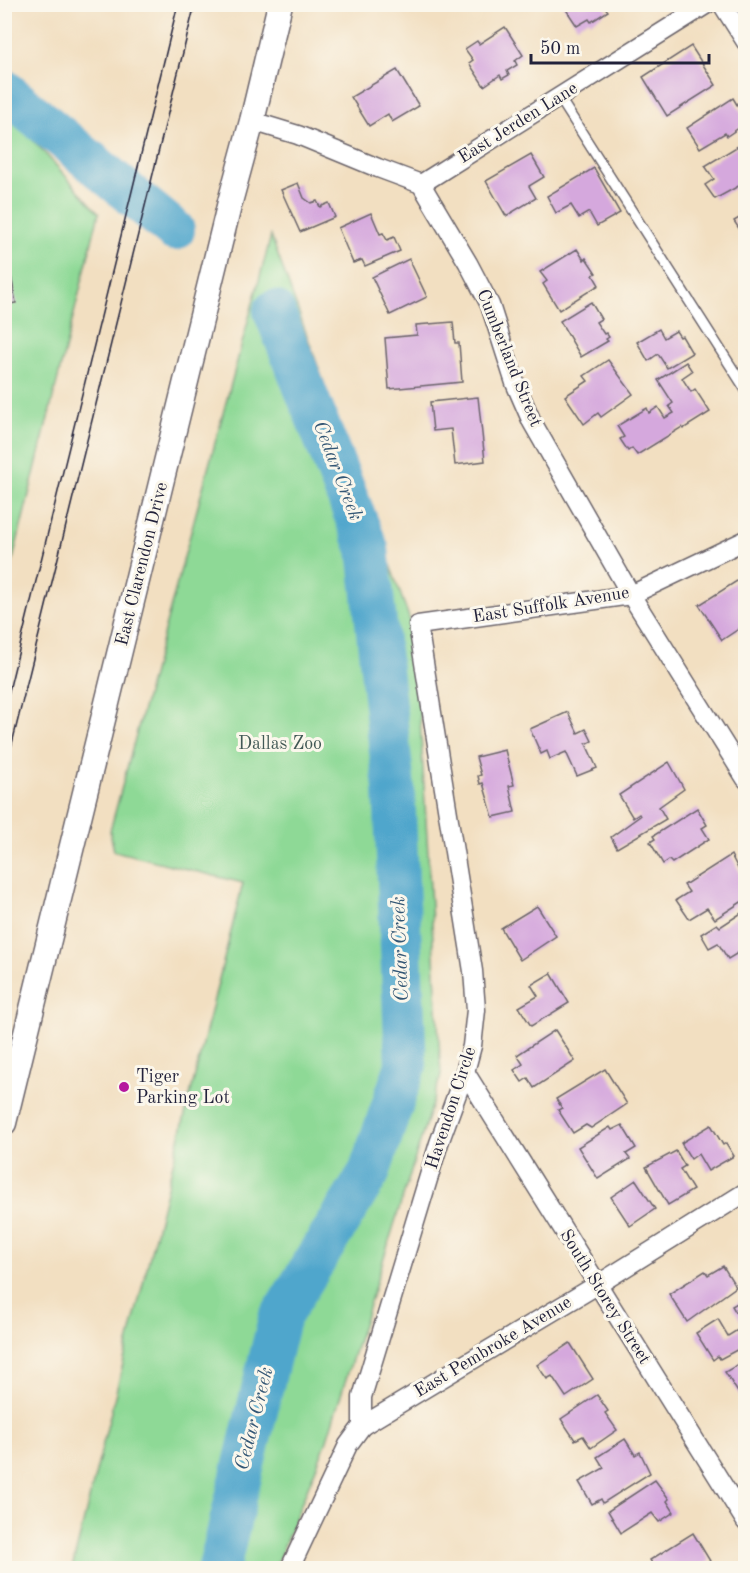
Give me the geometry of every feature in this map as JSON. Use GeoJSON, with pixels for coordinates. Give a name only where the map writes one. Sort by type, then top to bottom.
{"type":"FeatureCollection","features":[{"type":"Feature","properties":{"kind":"street","name":"East Clarendon Drive"},"geometry":{"type":"LineString","coordinates":[[4,1123],[280,4]]}},
{"type":"Feature","properties":{"kind":"street","name":"East Jerden Lane"},"geometry":{"type":"LineString","coordinates":[[421,184],[707,4]]}},
{"type":"Feature","properties":{"kind":"street"},"geometry":{"type":"LineString","coordinates":[[722,4],[746,42]]}},
{"type":"Feature","properties":{"kind":"street"},"geometry":{"type":"LineString","coordinates":[[252,121],[298,135],[421,184]]}},
{"type":"Feature","properties":{"kind":"street","name":"Cumberland Street"},"geometry":{"type":"LineString","coordinates":[[421,184],[490,305],[515,383],[532,422],[631,595],[746,779]]}},
{"type":"Feature","properties":{"kind":"street","name":"East Suffolk Avenue"},"geometry":{"type":"LineString","coordinates":[[418,625],[631,595],[746,540]]}},
{"type":"Feature","properties":{"kind":"street","name":"Havendon Circle"},"geometry":{"type":"LineString","coordinates":[[362,1426],[362,1397],[439,1143],[465,1072],[472,1046],[476,1010],[473,971],[418,625]]}},
{"type":"Feature","properties":{"kind":"street","name":"South Storey Street"},"geometry":{"type":"LineString","coordinates":[[465,1072],[746,1522]]}},
{"type":"Feature","properties":{"kind":"street","name":"East Pembroke Avenue"},"geometry":{"type":"LineString","coordinates":[[362,1426],[597,1285],[746,1192]]}},
{"type":"Feature","properties":{"kind":"street"},"geometry":{"type":"LineString","coordinates":[[290,1569],[348,1445],[362,1426]]}},
{"type":"Feature","properties":{"kind":"lane"},"geometry":{"type":"LineString","coordinates":[[559,97],[746,390]]}},
{"type":"Feature","properties":{"kind":"green space"},"geometry":{"type":"Polygon","coordinates":[[[5,109],[99,213],[5,591],[5,109]]]}},
{"type":"Feature","properties":{"kind":"green space","name":"Dallas Zoo"},"geometry":{"type":"Polygon","coordinates":[[[271,236],[415,634],[441,1075],[326,1443],[275,1568],[72,1568],[243,883],[114,851],[110,831],[271,236]]]}},
{"type":"Feature","properties":{"kind":"building"},"geometry":{"type":"Polygon","coordinates":[[[563,5],[603,5],[608,11],[591,22],[589,19],[577,26],[563,5]]]}},
{"type":"Feature","properties":{"kind":"building"},"geometry":{"type":"Polygon","coordinates":[[[505,27],[523,55],[515,61],[517,65],[507,71],[509,75],[502,79],[500,75],[484,86],[469,63],[473,60],[465,49],[477,41],[479,44],[505,27]]]}},
{"type":"Feature","properties":{"kind":"building"},"geometry":{"type":"Polygon","coordinates":[[[691,46],[716,85],[667,116],[643,77],[691,46]]]}},
{"type":"Feature","properties":{"kind":"building"},"geometry":{"type":"Polygon","coordinates":[[[397,70],[419,106],[392,122],[388,114],[369,126],[351,97],[397,70]]]}},
{"type":"Feature","properties":{"kind":"building"},"geometry":{"type":"Polygon","coordinates":[[[733,98],[746,123],[727,136],[725,133],[700,148],[687,128],[733,98]]]}},
{"type":"Feature","properties":{"kind":"building"},"geometry":{"type":"Polygon","coordinates":[[[738,146],[746,159],[746,182],[715,199],[705,185],[714,179],[705,166],[738,146]]]}},
{"type":"Feature","properties":{"kind":"building"},"geometry":{"type":"Polygon","coordinates":[[[531,155],[544,177],[529,186],[536,198],[506,216],[486,181],[531,155]]]}},
{"type":"Feature","properties":{"kind":"building"},"geometry":{"type":"Polygon","coordinates":[[[594,168],[620,213],[597,226],[589,212],[579,218],[571,205],[556,213],[547,196],[594,168]]]}},
{"type":"Feature","properties":{"kind":"building"},"geometry":{"type":"Polygon","coordinates":[[[298,183],[304,198],[311,203],[317,201],[320,207],[329,203],[335,217],[300,232],[281,190],[298,183]]]}},
{"type":"Feature","properties":{"kind":"building"},"geometry":{"type":"Polygon","coordinates":[[[371,213],[380,234],[383,233],[387,240],[394,237],[400,251],[365,266],[362,260],[353,263],[338,228],[371,213]]]}},
{"type":"Feature","properties":{"kind":"building"},"geometry":{"type":"Polygon","coordinates":[[[746,214],[746,239],[734,221],[746,214]]]}},
{"type":"Feature","properties":{"kind":"building"},"geometry":{"type":"Polygon","coordinates":[[[4,247],[6,247],[16,303],[4,305],[4,247]]]}},
{"type":"Feature","properties":{"kind":"building"},"geometry":{"type":"Polygon","coordinates":[[[577,249],[596,273],[593,275],[599,285],[559,310],[543,284],[547,281],[540,272],[577,249]]]}},
{"type":"Feature","properties":{"kind":"building"},"geometry":{"type":"Polygon","coordinates":[[[409,259],[427,297],[390,315],[372,277],[409,259]]]}},
{"type":"Feature","properties":{"kind":"building"},"geometry":{"type":"Polygon","coordinates":[[[591,302],[601,319],[596,322],[604,334],[606,333],[609,337],[606,339],[608,341],[581,357],[560,321],[591,302]]]}},
{"type":"Feature","properties":{"kind":"building"},"geometry":{"type":"Polygon","coordinates":[[[453,322],[455,343],[459,343],[462,382],[389,389],[385,338],[417,335],[416,325],[453,322]]]}},
{"type":"Feature","properties":{"kind":"building"},"geometry":{"type":"Polygon","coordinates":[[[659,329],[664,338],[676,331],[680,337],[682,336],[692,353],[667,368],[658,354],[648,361],[637,342],[659,329]]]}},
{"type":"Feature","properties":{"kind":"building"},"geometry":{"type":"Polygon","coordinates":[[[608,360],[633,394],[601,417],[598,413],[584,424],[565,396],[588,381],[584,376],[608,360]]]}},
{"type":"Feature","properties":{"kind":"building"},"geometry":{"type":"Polygon","coordinates":[[[686,362],[692,371],[682,378],[691,392],[695,389],[710,412],[637,455],[632,448],[628,451],[620,439],[624,437],[617,426],[647,408],[649,413],[658,407],[665,418],[674,413],[669,406],[673,403],[658,380],[686,362]]]}},
{"type":"Feature","properties":{"kind":"building"},"geometry":{"type":"Polygon","coordinates":[[[478,397],[485,461],[455,465],[451,429],[433,431],[430,402],[478,397]]]}},
{"type":"Feature","properties":{"kind":"building"},"geometry":{"type":"Polygon","coordinates":[[[740,579],[746,588],[746,601],[740,605],[746,613],[746,624],[722,640],[699,605],[740,579]]]}},
{"type":"Feature","properties":{"kind":"building"},"geometry":{"type":"Polygon","coordinates":[[[568,712],[578,733],[586,729],[592,741],[586,744],[597,768],[577,776],[566,752],[550,759],[547,751],[541,754],[530,729],[568,712]]]}},
{"type":"Feature","properties":{"kind":"building"},"geometry":{"type":"Polygon","coordinates":[[[505,750],[514,785],[509,786],[515,812],[493,817],[483,783],[480,784],[478,776],[481,775],[476,757],[505,750]]]}},
{"type":"Feature","properties":{"kind":"building"},"geometry":{"type":"Polygon","coordinates":[[[669,762],[684,789],[659,807],[666,819],[617,848],[611,837],[640,816],[639,814],[633,818],[619,795],[669,762]]]}},
{"type":"Feature","properties":{"kind":"building"},"geometry":{"type":"Polygon","coordinates":[[[697,808],[707,825],[702,828],[709,839],[672,863],[669,860],[663,864],[650,842],[655,839],[653,836],[697,808]]]}},
{"type":"Feature","properties":{"kind":"building"},"geometry":{"type":"Polygon","coordinates":[[[731,855],[746,884],[746,899],[715,919],[707,908],[689,919],[676,900],[689,892],[684,885],[731,855]]]}},
{"type":"Feature","properties":{"kind":"building"},"geometry":{"type":"Polygon","coordinates":[[[537,906],[556,936],[520,960],[501,928],[537,906]]]}},
{"type":"Feature","properties":{"kind":"building"},"geometry":{"type":"Polygon","coordinates":[[[746,910],[746,948],[728,959],[718,943],[709,948],[701,934],[717,924],[720,927],[746,910]]]}},
{"type":"Feature","properties":{"kind":"building"},"geometry":{"type":"Polygon","coordinates":[[[551,973],[569,1003],[531,1026],[519,1007],[538,996],[531,985],[551,973]]]}},
{"type":"Feature","properties":{"kind":"building"},"geometry":{"type":"Polygon","coordinates":[[[555,1030],[575,1061],[534,1088],[528,1078],[522,1082],[514,1070],[523,1064],[517,1055],[555,1030]]]}},
{"type":"Feature","properties":{"kind":"building"},"geometry":{"type":"Polygon","coordinates":[[[605,1069],[627,1104],[591,1128],[586,1125],[573,1133],[558,1110],[562,1108],[556,1099],[605,1069]]]}},
{"type":"Feature","properties":{"kind":"building"},"geometry":{"type":"Polygon","coordinates":[[[622,1125],[636,1148],[626,1154],[630,1159],[598,1179],[578,1147],[610,1127],[612,1130],[622,1125]]]}},
{"type":"Feature","properties":{"kind":"building"},"geometry":{"type":"Polygon","coordinates":[[[711,1125],[723,1145],[726,1143],[734,1156],[708,1171],[698,1154],[691,1159],[681,1143],[711,1125]]]}},
{"type":"Feature","properties":{"kind":"building"},"geometry":{"type":"Polygon","coordinates":[[[676,1151],[685,1166],[680,1169],[693,1190],[668,1205],[646,1167],[676,1151]]]}},
{"type":"Feature","properties":{"kind":"building"},"geometry":{"type":"Polygon","coordinates":[[[636,1180],[655,1209],[630,1226],[611,1197],[636,1180]]]}},
{"type":"Feature","properties":{"kind":"building"},"geometry":{"type":"Polygon","coordinates":[[[723,1266],[736,1287],[687,1322],[669,1294],[705,1271],[708,1275],[723,1266]]]}},
{"type":"Feature","properties":{"kind":"building"},"geometry":{"type":"Polygon","coordinates":[[[746,1298],[746,1345],[720,1359],[718,1356],[713,1360],[696,1333],[718,1319],[728,1336],[744,1326],[732,1306],[746,1298]]]}},
{"type":"Feature","properties":{"kind":"building"},"geometry":{"type":"Polygon","coordinates":[[[570,1343],[593,1379],[566,1397],[552,1376],[547,1379],[537,1365],[570,1343]]]}},
{"type":"Feature","properties":{"kind":"building"},"geometry":{"type":"Polygon","coordinates":[[[746,1360],[746,1405],[725,1372],[746,1360]]]}},
{"type":"Feature","properties":{"kind":"building"},"geometry":{"type":"Polygon","coordinates":[[[597,1395],[608,1411],[605,1413],[617,1430],[591,1448],[583,1436],[575,1440],[561,1419],[597,1395]]]}},
{"type":"Feature","properties":{"kind":"building"},"geometry":{"type":"Polygon","coordinates":[[[625,1439],[635,1455],[640,1452],[650,1473],[603,1503],[601,1499],[592,1504],[579,1482],[604,1468],[597,1457],[625,1439]]]}},
{"type":"Feature","properties":{"kind":"building"},"geometry":{"type":"Polygon","coordinates":[[[655,1480],[669,1499],[667,1501],[674,1512],[659,1522],[652,1513],[621,1533],[608,1511],[655,1480]]]}},
{"type":"Feature","properties":{"kind":"building"},"geometry":{"type":"Polygon","coordinates":[[[693,1533],[710,1561],[698,1568],[655,1568],[650,1560],[693,1533]]]}},
{"type":"Feature","properties":{"kind":"waterway","name":"Cedar Creek"},"geometry":{"type":"LineString","coordinates":[[4,90],[174,230]]}},
{"type":"Feature","properties":{"kind":"waterway","name":"Cedar Creek"},"geometry":{"type":"LineString","coordinates":[[219,1568],[279,1319],[369,1173],[406,1065],[394,788],[368,549],[274,311]]}},
{"type":"Feature","properties":{"kind":"tram line"},"geometry":{"type":"LineString","coordinates":[[4,711],[178,4]]}},
{"type":"Feature","properties":{"kind":"tram line"},"geometry":{"type":"LineString","coordinates":[[4,776],[195,4]]}},
{"type":"Feature","properties":{"kind":"place","name":"Tiger Parking Lot"},"geometry":{"type":"Point","coordinates":[124,1087]}}]}
